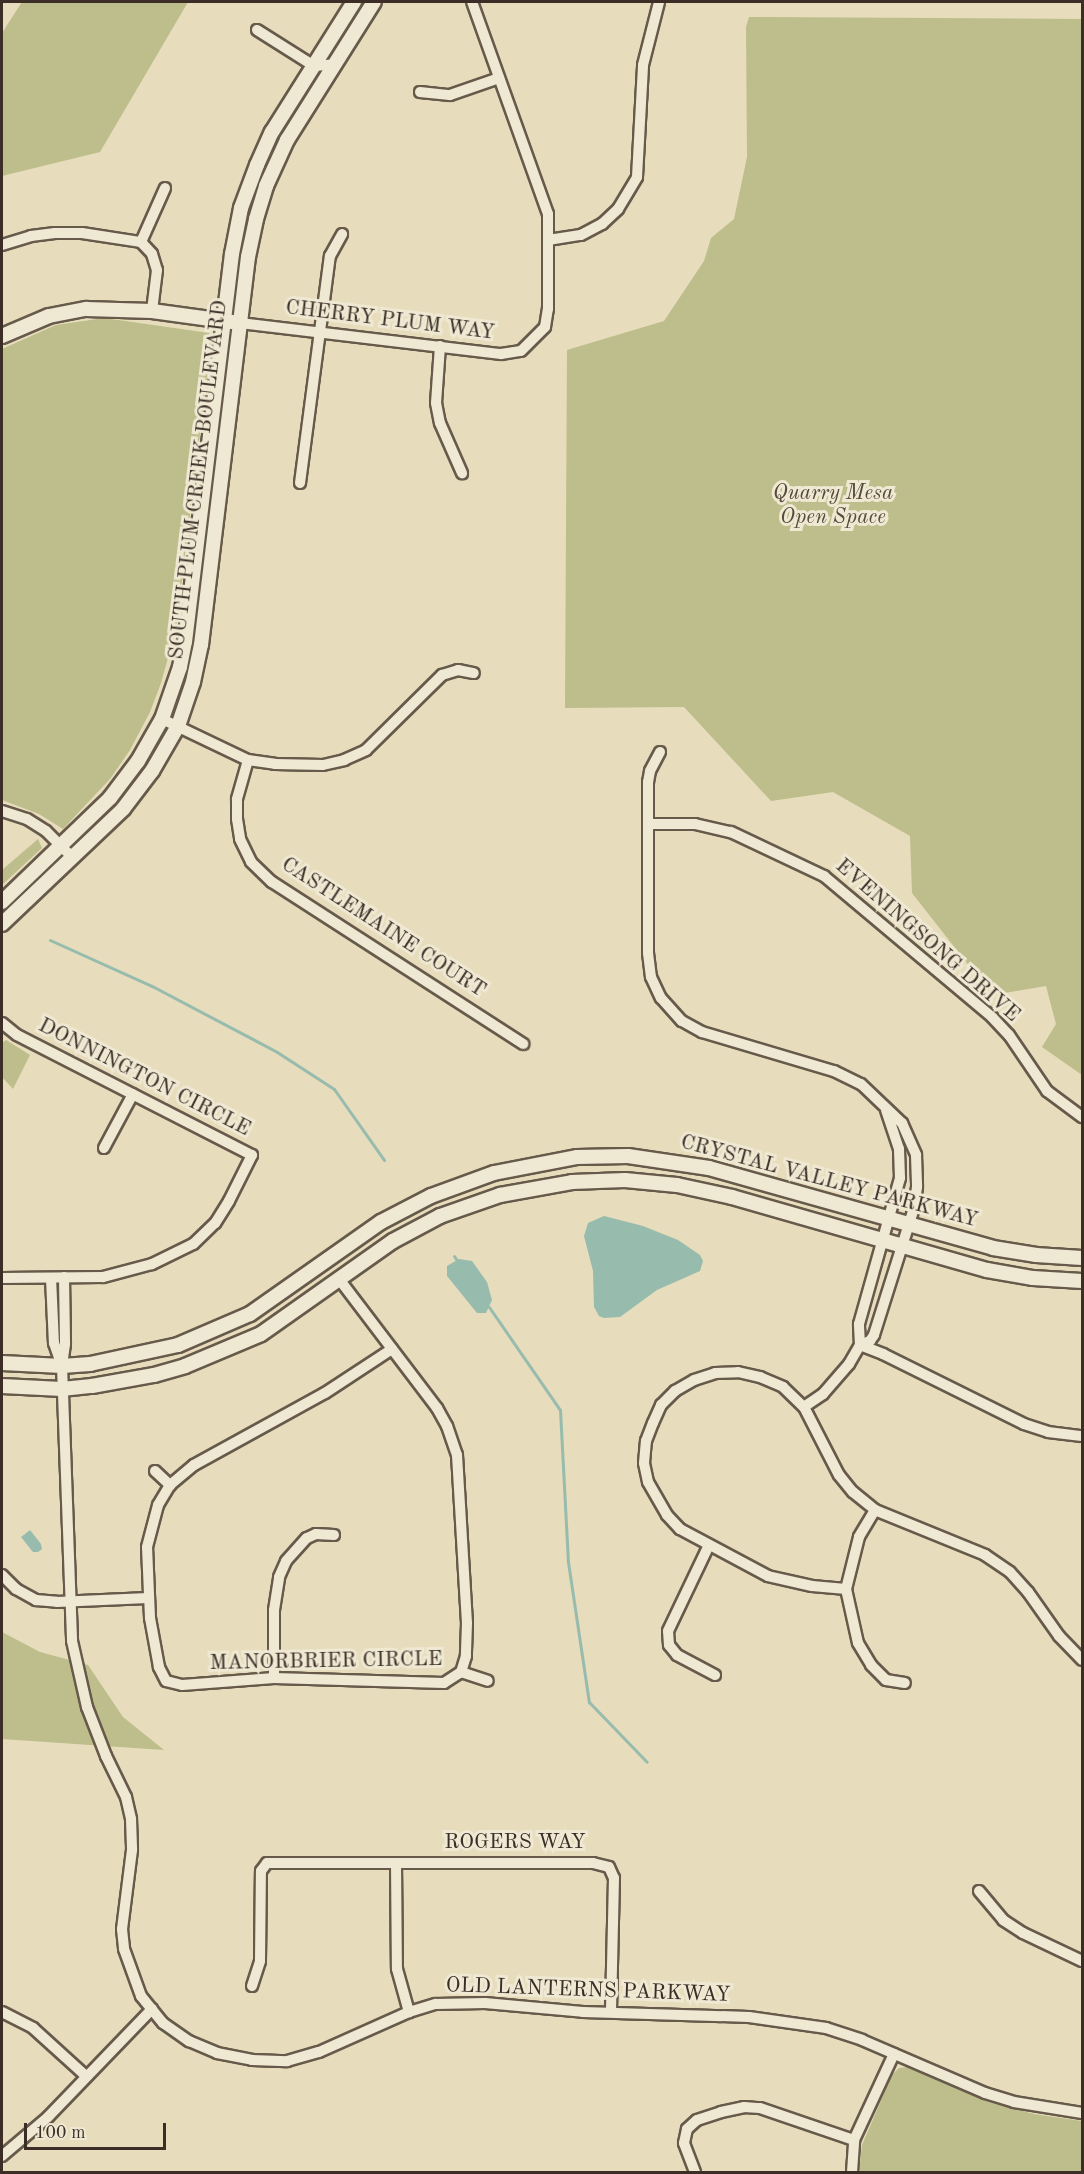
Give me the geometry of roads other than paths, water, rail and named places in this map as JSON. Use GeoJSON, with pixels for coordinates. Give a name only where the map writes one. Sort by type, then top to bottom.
{"type":"FeatureCollection","features":[{"type":"Feature","properties":{"kind":"main road","name":"SOUTH PLUM CREEK BOULEVARD"},"geometry":{"type":"LineString","coordinates":[[2,902],[124,781],[162,719],[180,666],[184,642],[235,233],[248,188],[272,132],[354,2]]}},
{"type":"Feature","properties":{"kind":"main road","name":"SOUTH PLUM CREEK BOULEVARD"},"geometry":{"type":"LineString","coordinates":[[2,924],[123,809],[138,791],[178,726],[193,682],[201,645],[252,236],[266,186],[291,134],[374,2]]}},
{"type":"Feature","properties":{"kind":"main road"},"geometry":{"type":"LineString","coordinates":[[2,336],[32,322],[68,312],[103,308],[152,311],[240,323]]}},
{"type":"Feature","properties":{"kind":"main road","name":"CRYSTAL VALLEY PARKWAY"},"geometry":{"type":"LineString","coordinates":[[2,1363],[62,1366],[149,1353],[221,1328],[274,1299],[353,1241],[406,1208],[472,1180],[530,1165],[601,1155],[672,1161],[709,1168],[1014,1252],[1083,1258]]}},
{"type":"Feature","properties":{"kind":"main road","name":"CRYSTAL VALLEY PARKWAY"},"geometry":{"type":"LineString","coordinates":[[2,1386],[62,1389],[154,1375],[212,1356],[278,1323],[393,1242],[440,1216],[500,1195],[572,1182],[625,1180],[677,1185],[732,1197],[903,1247],[1010,1275],[1083,1281]]}},
{"type":"Feature","properties":{"kind":"street","name":"CHERRY PLUM WAY"},"geometry":{"type":"LineString","coordinates":[[240,323],[501,354],[521,351],[535,340],[545,327],[548,309],[548,214],[472,2]]}},
{"type":"Feature","properties":{"kind":"street"},"geometry":{"type":"LineString","coordinates":[[548,240],[581,235],[602,224],[624,201],[637,177],[643,65],[659,2]]}},
{"type":"Feature","properties":{"kind":"street"},"geometry":{"type":"LineString","coordinates":[[257,30],[314,66],[335,64]]}},
{"type":"Feature","properties":{"kind":"street"},"geometry":{"type":"LineString","coordinates":[[420,92],[450,95],[500,78]]}},
{"type":"Feature","properties":{"kind":"street"},"geometry":{"type":"LineString","coordinates":[[141,242],[165,188]]}},
{"type":"Feature","properties":{"kind":"street"},"geometry":{"type":"LineString","coordinates":[[2,245],[55,233],[82,232],[141,242],[152,254],[157,270],[152,311]]}},
{"type":"Feature","properties":{"kind":"street"},"geometry":{"type":"LineString","coordinates":[[300,483],[330,256],[342,234]]}},
{"type":"Feature","properties":{"kind":"street"},"geometry":{"type":"LineString","coordinates":[[440,346],[436,403],[440,423],[462,473]]}},
{"type":"Feature","properties":{"kind":"street"},"geometry":{"type":"LineString","coordinates":[[162,719],[248,760],[275,764],[323,765],[344,760],[366,750],[442,675],[458,670],[474,673]]}},
{"type":"Feature","properties":{"kind":"street"},"geometry":{"type":"LineString","coordinates":[[660,752],[650,771],[648,964],[656,988],[667,1007],[682,1021],[702,1032],[834,1071],[861,1084],[882,1101],[902,1123],[916,1155],[917,1187],[910,1225],[880,1323],[870,1341],[860,1345],[838,1379],[823,1394],[804,1407]]}},
{"type":"Feature","properties":{"kind":"street","name":"CASTLEMAINE COURT"},"geometry":{"type":"LineString","coordinates":[[248,760],[237,799],[237,819],[240,838],[251,862],[272,882],[523,1044]]}},
{"type":"Feature","properties":{"kind":"street"},"geometry":{"type":"LineString","coordinates":[[2,811],[27,819],[46,831],[71,856]]}},
{"type":"Feature","properties":{"kind":"street","name":"EVENINGSONG DRIVE"},"geometry":{"type":"LineString","coordinates":[[648,824],[695,824],[730,831],[824,876],[992,1017],[1009,1035],[1047,1091],[1083,1117]]}},
{"type":"Feature","properties":{"kind":"street","name":"DONNINGTON CIRCLE"},"geometry":{"type":"LineString","coordinates":[[2,1025],[17,1035],[252,1155],[214,1223],[193,1244],[152,1264],[103,1277],[2,1278]]}},
{"type":"Feature","properties":{"kind":"street"},"geometry":{"type":"LineString","coordinates":[[104,1148],[133,1094]]}},
{"type":"Feature","properties":{"kind":"street"},"geometry":{"type":"LineString","coordinates":[[860,1345],[859,1324],[890,1219],[901,1166],[896,1133],[882,1101]]}},
{"type":"Feature","properties":{"kind":"street","name":"OLD LANTERNS PARKWAY"},"geometry":{"type":"LineString","coordinates":[[64,1277],[65,1344],[62,1389],[70,1601],[76,1670],[105,1756],[126,1797],[131,1819],[132,1850],[122,1929],[129,1967],[141,1996],[163,2022],[189,2041],[218,2053],[252,2060],[287,2061],[319,2052],[409,2012],[436,2004],[485,2003],[786,2021],[826,2028],[985,2093],[1014,2102],[1083,2113]]}},
{"type":"Feature","properties":{"kind":"street","name":"OLD LANTERNS PARKWAY"},"geometry":{"type":"LineString","coordinates":[[51,1278],[54,1343],[62,1366]]}},
{"type":"Feature","properties":{"kind":"street","name":"MANORBRIER CIRCLE"},"geometry":{"type":"LineString","coordinates":[[339,1280],[392,1349],[437,1408],[447,1426],[457,1455],[467,1623],[466,1656],[461,1672],[444,1683],[393,1679],[274,1678],[182,1685],[166,1681],[159,1667],[148,1598],[147,1547],[158,1505],[170,1485],[194,1465],[325,1393],[392,1349]]}},
{"type":"Feature","properties":{"kind":"street"},"geometry":{"type":"LineString","coordinates":[[860,1345],[883,1354],[1024,1424],[1048,1432],[1083,1436]]}},
{"type":"Feature","properties":{"kind":"street"},"geometry":{"type":"LineString","coordinates":[[846,1589],[786,1582],[768,1576],[680,1529],[656,1499],[648,1482],[644,1463],[646,1441],[661,1405],[675,1391],[694,1380],[715,1373],[738,1372],[760,1377],[783,1388],[804,1407],[839,1475],[854,1492],[875,1510],[985,1555],[1010,1572],[1028,1592],[1059,1636],[1083,1660]]}},
{"type":"Feature","properties":{"kind":"street"},"geometry":{"type":"LineString","coordinates":[[155,1471],[170,1485]]}},
{"type":"Feature","properties":{"kind":"street"},"geometry":{"type":"LineString","coordinates":[[875,1510],[859,1537],[846,1589],[858,1643],[871,1665],[886,1680],[905,1683]]}},
{"type":"Feature","properties":{"kind":"street"},"geometry":{"type":"LineString","coordinates":[[274,1678],[274,1610],[279,1577],[286,1561],[307,1538],[316,1534],[334,1535]]}},
{"type":"Feature","properties":{"kind":"street"},"geometry":{"type":"LineString","coordinates":[[709,1545],[668,1631],[669,1645],[677,1655],[715,1675]]}},
{"type":"Feature","properties":{"kind":"street"},"geometry":{"type":"LineString","coordinates":[[2,1575],[16,1590],[36,1600],[148,1598]]}},
{"type":"Feature","properties":{"kind":"street"},"geometry":{"type":"LineString","coordinates":[[461,1672],[488,1681]]}},
{"type":"Feature","properties":{"kind":"street"},"geometry":{"type":"LineString","coordinates":[[396,1863],[397,1969],[409,2012]]}},
{"type":"Feature","properties":{"kind":"street","name":"ROGERS WAY"},"geometry":{"type":"LineString","coordinates":[[252,1986],[260,1961],[261,1871],[265,1864],[593,1863],[609,1867],[613,1871],[611,2012]]}},
{"type":"Feature","properties":{"kind":"street"},"geometry":{"type":"LineString","coordinates":[[979,1891],[1003,1920],[1023,1933],[1083,1961]]}},
{"type":"Feature","properties":{"kind":"street"},"geometry":{"type":"LineString","coordinates":[[2,2156],[48,2117],[152,2009]]}},
{"type":"Feature","properties":{"kind":"street"},"geometry":{"type":"LineString","coordinates":[[2,2012],[33,2028],[86,2076]]}},
{"type":"Feature","properties":{"kind":"street"},"geometry":{"type":"LineString","coordinates":[[852,2172],[854,2139],[894,2054]]}},
{"type":"Feature","properties":{"kind":"street"},"geometry":{"type":"LineString","coordinates":[[694,2172],[684,2143],[687,2129],[697,2120],[744,2107],[760,2108],[854,2139]]}},
{"type":"Feature","properties":{"kind":"waterway"},"geometry":{"type":"LineString","coordinates":[[50,940],[152,986],[277,1052],[334,1089],[384,1160]]}},
{"type":"Feature","properties":{"kind":"waterway"},"geometry":{"type":"LineString","coordinates":[[454,1256],[458,1262]]}},
{"type":"Feature","properties":{"kind":"waterway"},"geometry":{"type":"LineString","coordinates":[[489,1307],[560,1410],[568,1562],[589,1702],[647,1762]]}},
{"type":"Feature","properties":{"kind":"park label","name":"Quarry Mesa Open Space"},"geometry":{"type":"Point","coordinates":[833,506]}}]}
